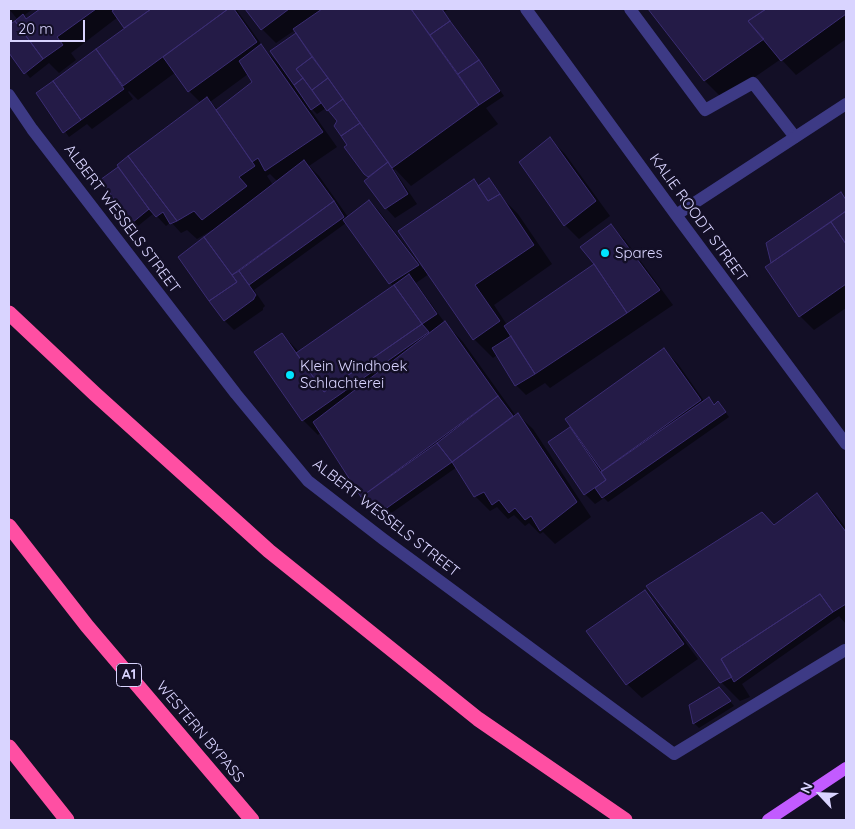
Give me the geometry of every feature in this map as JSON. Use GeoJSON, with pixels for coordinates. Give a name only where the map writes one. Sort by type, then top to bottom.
{"type":"FeatureCollection","features":[{"type":"Feature","properties":{"kind":"highway"},"geometry":{"type":"LineString","coordinates":[[9,313],[95,394],[269,551],[478,719],[625,820]]}},
{"type":"Feature","properties":{"kind":"highway","name":"WESTERN BYPASS"},"geometry":{"type":"LineString","coordinates":[[9,526],[87,626],[252,820]]}},
{"type":"Feature","properties":{"kind":"highway"},"geometry":{"type":"LineString","coordinates":[[9,747],[67,820]]}},
{"type":"Feature","properties":{"kind":"main road"},"geometry":{"type":"LineString","coordinates":[[768,820],[846,768]]}},
{"type":"Feature","properties":{"kind":"street","name":"KALIE ROODT STREET"},"geometry":{"type":"LineString","coordinates":[[526,9],[676,216],[846,444]]}},
{"type":"Feature","properties":{"kind":"street"},"geometry":{"type":"LineString","coordinates":[[630,9],[705,110],[753,83],[795,137]]}},
{"type":"Feature","properties":{"kind":"street","name":"ALBERT WESSELS STREET"},"geometry":{"type":"LineString","coordinates":[[9,95],[32,129],[236,394],[308,480],[383,539],[674,754],[845,650]]}},
{"type":"Feature","properties":{"kind":"street"},"geometry":{"type":"LineString","coordinates":[[676,216],[846,104]]}},
{"type":"Feature","properties":{"kind":"building"},"geometry":{"type":"Polygon","coordinates":[[[40,9],[96,9],[57,37],[63,45],[43,59],[15,21],[23,14],[26,19],[40,9]]]}},
{"type":"Feature","properties":{"kind":"building"},"geometry":{"type":"Polygon","coordinates":[[[115,9],[151,9],[124,28],[112,11],[115,9]]]}},
{"type":"Feature","properties":{"kind":"building"},"geometry":{"type":"Polygon","coordinates":[[[151,9],[228,9],[123,86],[96,49],[151,9]]]}},
{"type":"Feature","properties":{"kind":"building"},"geometry":{"type":"Polygon","coordinates":[[[228,9],[234,9],[257,42],[188,92],[163,57],[228,9]]]}},
{"type":"Feature","properties":{"kind":"building"},"geometry":{"type":"Polygon","coordinates":[[[245,9],[289,9],[261,30],[245,9]]]}},
{"type":"Feature","properties":{"kind":"building"},"geometry":{"type":"Polygon","coordinates":[[[322,9],[411,9],[479,105],[392,168],[293,29],[322,9]]]}},
{"type":"Feature","properties":{"kind":"building"},"geometry":{"type":"Polygon","coordinates":[[[411,9],[442,9],[450,21],[430,35],[411,9]]]}},
{"type":"Feature","properties":{"kind":"building"},"geometry":{"type":"Polygon","coordinates":[[[648,9],[766,9],[748,21],[764,39],[704,81],[648,9]]]}},
{"type":"Feature","properties":{"kind":"building"},"geometry":{"type":"Polygon","coordinates":[[[766,9],[846,9],[846,14],[781,61],[748,21],[766,9]]]}},
{"type":"Feature","properties":{"kind":"building"},"geometry":{"type":"Polygon","coordinates":[[[15,21],[43,59],[24,74],[9,53],[9,25],[15,21]]]}},
{"type":"Feature","properties":{"kind":"building"},"geometry":{"type":"Polygon","coordinates":[[[450,21],[479,60],[458,74],[430,35],[450,21]]]}},
{"type":"Feature","properties":{"kind":"building"},"geometry":{"type":"Polygon","coordinates":[[[296,33],[312,57],[296,69],[303,78],[294,85],[270,51],[296,33]]]}},
{"type":"Feature","properties":{"kind":"building"},"geometry":{"type":"Polygon","coordinates":[[[261,44],[323,132],[265,171],[258,158],[252,162],[216,110],[252,82],[239,61],[261,44]]]}},
{"type":"Feature","properties":{"kind":"building"},"geometry":{"type":"Polygon","coordinates":[[[96,49],[124,89],[81,120],[53,81],[96,49]]]}},
{"type":"Feature","properties":{"kind":"building"},"geometry":{"type":"Polygon","coordinates":[[[312,57],[328,78],[312,90],[296,69],[312,57]]]}},
{"type":"Feature","properties":{"kind":"building"},"geometry":{"type":"Polygon","coordinates":[[[479,60],[500,91],[479,105],[458,74],[479,60]]]}},
{"type":"Feature","properties":{"kind":"building"},"geometry":{"type":"Polygon","coordinates":[[[303,78],[321,103],[311,110],[294,85],[303,78]]]}},
{"type":"Feature","properties":{"kind":"building"},"geometry":{"type":"Polygon","coordinates":[[[328,78],[343,99],[327,111],[312,90],[328,78]]]}},
{"type":"Feature","properties":{"kind":"building"},"geometry":{"type":"Polygon","coordinates":[[[53,81],[81,120],[63,133],[36,93],[53,81]]]}},
{"type":"Feature","properties":{"kind":"building"},"geometry":{"type":"Polygon","coordinates":[[[207,97],[255,166],[239,177],[247,186],[202,220],[194,211],[177,221],[128,156],[207,97]]]}},
{"type":"Feature","properties":{"kind":"building"},"geometry":{"type":"Polygon","coordinates":[[[343,99],[360,123],[341,136],[334,126],[337,121],[328,110],[343,99]]]}},
{"type":"Feature","properties":{"kind":"building"},"geometry":{"type":"Polygon","coordinates":[[[360,123],[388,162],[368,177],[344,147],[347,145],[341,136],[360,123]]]}},
{"type":"Feature","properties":{"kind":"building"},"geometry":{"type":"Polygon","coordinates":[[[550,137],[596,201],[564,226],[519,162],[550,137]]]}},
{"type":"Feature","properties":{"kind":"building"},"geometry":{"type":"Polygon","coordinates":[[[128,156],[177,221],[170,224],[163,212],[156,217],[149,209],[117,165],[128,156]]]}},
{"type":"Feature","properties":{"kind":"building"},"geometry":{"type":"Polygon","coordinates":[[[304,160],[334,201],[232,275],[204,237],[304,160]]]}},
{"type":"Feature","properties":{"kind":"building"},"geometry":{"type":"Polygon","coordinates":[[[388,162],[408,194],[385,209],[364,181],[388,162]]]}},
{"type":"Feature","properties":{"kind":"building"},"geometry":{"type":"Polygon","coordinates":[[[118,167],[149,209],[132,223],[100,180],[118,167]]]}},
{"type":"Feature","properties":{"kind":"building"},"geometry":{"type":"Polygon","coordinates":[[[489,178],[500,194],[488,201],[478,186],[489,178]]]}},
{"type":"Feature","properties":{"kind":"building"},"geometry":{"type":"Polygon","coordinates":[[[474,179],[488,201],[500,194],[534,245],[475,285],[500,321],[473,340],[398,231],[474,179]]]}},
{"type":"Feature","properties":{"kind":"building"},"geometry":{"type":"Polygon","coordinates":[[[841,192],[846,200],[846,211],[771,263],[766,243],[841,192]]]}},
{"type":"Feature","properties":{"kind":"building"},"geometry":{"type":"Polygon","coordinates":[[[369,200],[419,265],[389,284],[343,220],[369,200]]]}},
{"type":"Feature","properties":{"kind":"building"},"geometry":{"type":"Polygon","coordinates":[[[334,201],[344,217],[249,285],[239,271],[334,201]]]}},
{"type":"Feature","properties":{"kind":"building"},"geometry":{"type":"Polygon","coordinates":[[[846,211],[846,244],[831,222],[846,211]]]}},
{"type":"Feature","properties":{"kind":"building"},"geometry":{"type":"Polygon","coordinates":[[[831,222],[846,244],[846,284],[799,317],[765,267],[831,222]]]}},
{"type":"Feature","properties":{"kind":"building"},"geometry":{"type":"Polygon","coordinates":[[[611,224],[660,290],[627,313],[594,264],[580,247],[611,224]]]}},
{"type":"Feature","properties":{"kind":"building"},"geometry":{"type":"Polygon","coordinates":[[[204,237],[237,282],[209,301],[178,257],[204,237]]]}},
{"type":"Feature","properties":{"kind":"building"},"geometry":{"type":"Polygon","coordinates":[[[594,264],[627,313],[535,374],[504,326],[594,264]]]}},
{"type":"Feature","properties":{"kind":"building"},"geometry":{"type":"Polygon","coordinates":[[[239,271],[256,295],[254,299],[224,321],[209,301],[237,282],[232,275],[239,271]]]}},
{"type":"Feature","properties":{"kind":"building"},"geometry":{"type":"Polygon","coordinates":[[[409,274],[437,314],[422,324],[394,285],[409,274]]]}},
{"type":"Feature","properties":{"kind":"building"},"geometry":{"type":"Polygon","coordinates":[[[394,285],[422,324],[324,392],[296,353],[394,285]]]}},
{"type":"Feature","properties":{"kind":"building"},"geometry":{"type":"Polygon","coordinates":[[[445,321],[498,396],[361,497],[313,422],[445,321]]]}},
{"type":"Feature","properties":{"kind":"building"},"geometry":{"type":"Polygon","coordinates":[[[422,324],[429,332],[302,421],[254,352],[282,333],[324,392],[422,324]]]}},
{"type":"Feature","properties":{"kind":"building"},"geometry":{"type":"Polygon","coordinates":[[[511,336],[535,374],[515,386],[492,348],[511,336]]]}},
{"type":"Feature","properties":{"kind":"building"},"geometry":{"type":"Polygon","coordinates":[[[664,348],[701,400],[602,471],[565,419],[664,348]]]}},
{"type":"Feature","properties":{"kind":"building"},"geometry":{"type":"Polygon","coordinates":[[[498,396],[513,416],[452,462],[437,443],[498,396]]]}},
{"type":"Feature","properties":{"kind":"building"},"geometry":{"type":"Polygon","coordinates":[[[709,397],[714,405],[718,401],[726,412],[602,498],[595,488],[606,480],[601,472],[709,397]]]}},
{"type":"Feature","properties":{"kind":"building"},"geometry":{"type":"Polygon","coordinates":[[[518,413],[577,502],[540,531],[531,516],[525,520],[515,508],[509,513],[499,500],[492,505],[484,492],[474,497],[452,462],[518,413]]]}},
{"type":"Feature","properties":{"kind":"building"},"geometry":{"type":"Polygon","coordinates":[[[570,427],[606,480],[584,495],[548,442],[570,427]]]}},
{"type":"Feature","properties":{"kind":"building"},"geometry":{"type":"Polygon","coordinates":[[[437,443],[452,462],[374,517],[361,497],[437,443]]]}},
{"type":"Feature","properties":{"kind":"building"},"geometry":{"type":"Polygon","coordinates":[[[817,493],[846,532],[846,604],[833,612],[820,594],[721,659],[732,677],[720,683],[646,586],[762,512],[774,525],[817,493]]]}},
{"type":"Feature","properties":{"kind":"building"},"geometry":{"type":"Polygon","coordinates":[[[645,590],[684,644],[626,685],[586,631],[645,590]]]}},
{"type":"Feature","properties":{"kind":"building"},"geometry":{"type":"Polygon","coordinates":[[[820,594],[833,612],[734,682],[721,659],[820,594]]]}},
{"type":"Feature","properties":{"kind":"building"},"geometry":{"type":"Polygon","coordinates":[[[719,687],[731,701],[693,724],[689,705],[719,687]]]}},
{"type":"Feature","properties":{"kind":"place","name":"Spares"},"geometry":{"type":"Point","coordinates":[605,253]}},
{"type":"Feature","properties":{"kind":"place","name":"Klein Windhoek Schlachterei"},"geometry":{"type":"Point","coordinates":[290,375]}}]}
